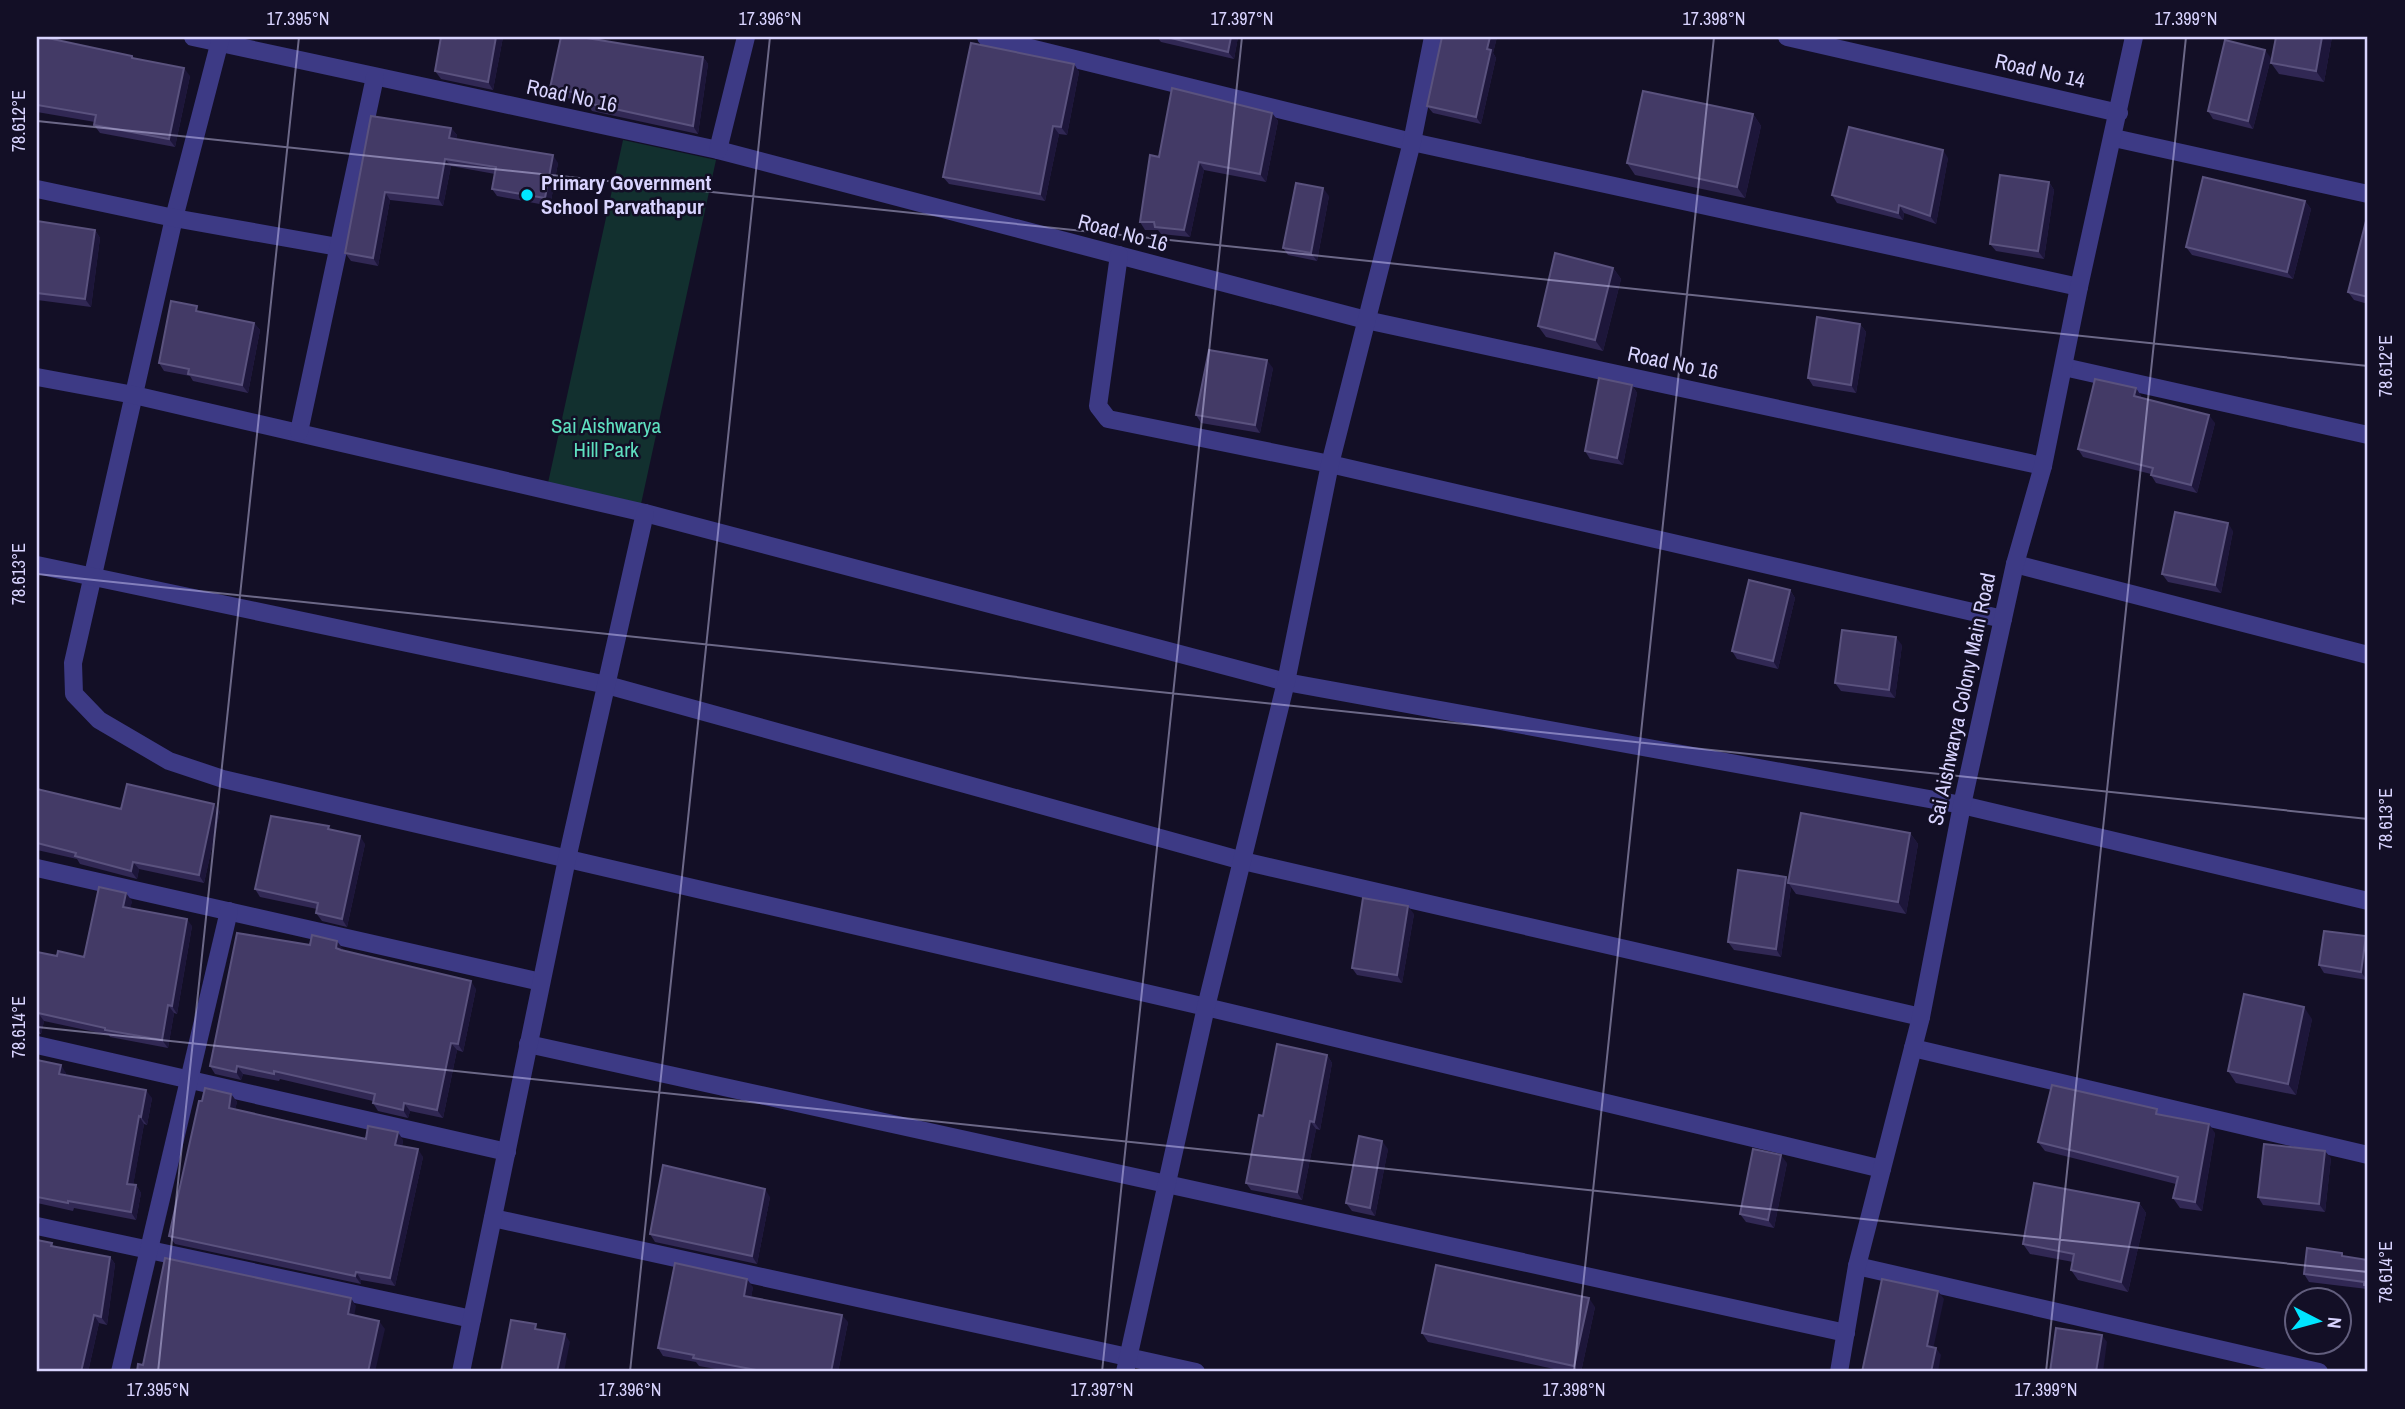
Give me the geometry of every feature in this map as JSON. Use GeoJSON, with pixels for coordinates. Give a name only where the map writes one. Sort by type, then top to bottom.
{"type":"FeatureCollection","features":[{"type":"Feature","properties":{"kind":"street","name":"Road No 16"},"geometry":{"type":"LineString","coordinates":[[192,37],[220,39],[374,77],[718,150],[1366,320],[2043,466]]}},
{"type":"Feature","properties":{"kind":"street"},"geometry":{"type":"LineString","coordinates":[[718,150],[746,37]]}},
{"type":"Feature","properties":{"kind":"street"},"geometry":{"type":"LineString","coordinates":[[986,37],[1412,142],[2079,287]]}},
{"type":"Feature","properties":{"kind":"street"},"geometry":{"type":"LineString","coordinates":[[1127,1365],[1206,1007],[1286,682],[1330,464],[1412,142],[1433,37]]}},
{"type":"Feature","properties":{"kind":"street","name":"Road No 14"},"geometry":{"type":"LineString","coordinates":[[1787,37],[2119,113]]}},
{"type":"Feature","properties":{"kind":"street","name":"Sai Aishwarya Colony Main Road"},"geometry":{"type":"LineString","coordinates":[[1839,1372],[1857,1266],[1921,1017],[1962,805],[2015,564],[2043,466],[2134,37]]}},
{"type":"Feature","properties":{"kind":"street"},"geometry":{"type":"LineString","coordinates":[[220,39],[174,218],[73,663],[74,694],[99,720],[169,761],[223,779],[1206,1007],[1882,1169]]}},
{"type":"Feature","properties":{"kind":"street"},"geometry":{"type":"LineString","coordinates":[[299,432],[374,77]]}},
{"type":"Feature","properties":{"kind":"street"},"geometry":{"type":"LineString","coordinates":[[2114,138],[2368,194]]}},
{"type":"Feature","properties":{"kind":"street"},"geometry":{"type":"LineString","coordinates":[[37,189],[174,218],[338,247]]}},
{"type":"Feature","properties":{"kind":"street"},"geometry":{"type":"LineString","coordinates":[[1119,255],[1098,406],[1108,419],[1330,464],[2003,619]]}},
{"type":"Feature","properties":{"kind":"street"},"geometry":{"type":"LineString","coordinates":[[2064,367],[2368,435]]}},
{"type":"Feature","properties":{"kind":"street"},"geometry":{"type":"LineString","coordinates":[[37,377],[134,395],[645,513],[1286,682],[1962,805],[2368,901]]}},
{"type":"Feature","properties":{"kind":"street"},"geometry":{"type":"LineString","coordinates":[[461,1372],[566,859],[645,513]]}},
{"type":"Feature","properties":{"kind":"street"},"geometry":{"type":"LineString","coordinates":[[2015,564],[2368,655]]}},
{"type":"Feature","properties":{"kind":"street"},"geometry":{"type":"LineString","coordinates":[[37,565],[607,685],[1243,861],[1921,1017]]}},
{"type":"Feature","properties":{"kind":"street"},"geometry":{"type":"LineString","coordinates":[[37,868],[541,982]]}},
{"type":"Feature","properties":{"kind":"street"},"geometry":{"type":"LineString","coordinates":[[120,1372],[229,911]]}},
{"type":"Feature","properties":{"kind":"street"},"geometry":{"type":"LineString","coordinates":[[528,1044],[1846,1333]]}},
{"type":"Feature","properties":{"kind":"street"},"geometry":{"type":"LineString","coordinates":[[37,1045],[507,1152]]}},
{"type":"Feature","properties":{"kind":"street"},"geometry":{"type":"LineString","coordinates":[[1913,1048],[2368,1155]]}},
{"type":"Feature","properties":{"kind":"street"},"geometry":{"type":"LineString","coordinates":[[494,1218],[1127,1365],[1195,1372]]}},
{"type":"Feature","properties":{"kind":"street"},"geometry":{"type":"LineString","coordinates":[[37,1226],[472,1319]]}},
{"type":"Feature","properties":{"kind":"street"},"geometry":{"type":"LineString","coordinates":[[1857,1266],[2319,1372]]}},
{"type":"Feature","properties":{"kind":"green space","name":"Sai Aishwarya Hill Park"},"geometry":{"type":"Polygon","coordinates":[[[623,140],[716,160],[641,504],[548,483],[623,140]]]}},
{"type":"Feature","properties":{"kind":"building"},"geometry":{"type":"Polygon","coordinates":[[[37,37],[184,68],[169,139],[94,125],[96,115],[37,105],[37,37]]]}},
{"type":"Feature","properties":{"kind":"building"},"geometry":{"type":"Polygon","coordinates":[[[441,37],[496,37],[488,82],[435,71],[441,37]]]}},
{"type":"Feature","properties":{"kind":"building"},"geometry":{"type":"Polygon","coordinates":[[[561,37],[588,37],[703,57],[693,126],[587,103],[588,95],[550,88],[561,37]]]}},
{"type":"Feature","properties":{"kind":"building"},"geometry":{"type":"Polygon","coordinates":[[[1167,37],[1231,37],[1228,52],[1167,37]]]}},
{"type":"Feature","properties":{"kind":"building"},"geometry":{"type":"Polygon","coordinates":[[[1442,37],[1490,37],[1487,49],[1491,50],[1476,117],[1427,106],[1442,37]]]}},
{"type":"Feature","properties":{"kind":"building"},"geometry":{"type":"Polygon","coordinates":[[[2276,37],[2322,37],[2316,71],[2271,63],[2276,37]]]}},
{"type":"Feature","properties":{"kind":"building"},"geometry":{"type":"Polygon","coordinates":[[[2225,40],[2265,50],[2248,121],[2208,111],[2225,40]]]}},
{"type":"Feature","properties":{"kind":"building"},"geometry":{"type":"Polygon","coordinates":[[[971,43],[1074,64],[1061,127],[1053,126],[1040,194],[943,177],[971,43]]]}},
{"type":"Feature","properties":{"kind":"building"},"geometry":{"type":"Polygon","coordinates":[[[1172,88],[1272,113],[1260,174],[1199,162],[1184,230],[1155,227],[1154,222],[1140,222],[1150,155],[1159,157],[1172,88]]]}},
{"type":"Feature","properties":{"kind":"building"},"geometry":{"type":"Polygon","coordinates":[[[1643,91],[1753,114],[1737,187],[1627,163],[1643,91]]]}},
{"type":"Feature","properties":{"kind":"building"},"geometry":{"type":"Polygon","coordinates":[[[371,116],[451,128],[449,138],[553,155],[545,198],[492,189],[496,167],[445,159],[438,198],[385,192],[373,258],[345,253],[371,116]]]}},
{"type":"Feature","properties":{"kind":"building"},"geometry":{"type":"Polygon","coordinates":[[[1849,127],[1943,150],[1930,216],[1899,205],[1898,213],[1832,195],[1849,127]]]}},
{"type":"Feature","properties":{"kind":"building"},"geometry":{"type":"Polygon","coordinates":[[[2000,175],[2049,182],[2038,251],[1990,244],[2000,175]]]}},
{"type":"Feature","properties":{"kind":"building"},"geometry":{"type":"Polygon","coordinates":[[[2203,177],[2305,201],[2287,272],[2186,247],[2203,177]]]}},
{"type":"Feature","properties":{"kind":"building"},"geometry":{"type":"Polygon","coordinates":[[[1296,183],[1323,188],[1311,253],[1283,248],[1296,183]]]}},
{"type":"Feature","properties":{"kind":"building"},"geometry":{"type":"Polygon","coordinates":[[[37,221],[95,230],[85,299],[37,293],[37,221]]]}},
{"type":"Feature","properties":{"kind":"building"},"geometry":{"type":"Polygon","coordinates":[[[2366,221],[2368,222],[2368,297],[2348,292],[2366,221]]]}},
{"type":"Feature","properties":{"kind":"building"},"geometry":{"type":"Polygon","coordinates":[[[1555,253],[1613,268],[1595,340],[1538,326],[1555,253]]]}},
{"type":"Feature","properties":{"kind":"building"},"geometry":{"type":"Polygon","coordinates":[[[171,301],[197,306],[196,311],[254,323],[242,385],[188,374],[189,369],[159,363],[171,301]]]}},
{"type":"Feature","properties":{"kind":"building"},"geometry":{"type":"Polygon","coordinates":[[[1817,317],[1860,324],[1851,385],[1808,378],[1817,317]]]}},
{"type":"Feature","properties":{"kind":"building"},"geometry":{"type":"Polygon","coordinates":[[[1209,350],[1267,360],[1255,425],[1196,415],[1209,350]]]}},
{"type":"Feature","properties":{"kind":"building"},"geometry":{"type":"Polygon","coordinates":[[[1599,378],[1632,385],[1617,458],[1585,451],[1599,378]]]}},
{"type":"Feature","properties":{"kind":"building"},"geometry":{"type":"Polygon","coordinates":[[[2095,379],[2136,388],[2134,396],[2209,415],[2191,485],[2151,475],[2153,468],[2078,449],[2095,379]]]}},
{"type":"Feature","properties":{"kind":"building"},"geometry":{"type":"Polygon","coordinates":[[[2175,512],[2228,523],[2215,585],[2162,574],[2175,512]]]}},
{"type":"Feature","properties":{"kind":"building"},"geometry":{"type":"Polygon","coordinates":[[[1749,580],[1790,590],[1773,661],[1732,651],[1749,580]]]}},
{"type":"Feature","properties":{"kind":"building"},"geometry":{"type":"Polygon","coordinates":[[[1842,630],[1896,637],[1889,690],[1835,683],[1842,630]]]}},
{"type":"Feature","properties":{"kind":"building"},"geometry":{"type":"Polygon","coordinates":[[[127,784],[214,804],[199,875],[133,862],[131,871],[37,843],[37,789],[121,809],[127,784]]]}},
{"type":"Feature","properties":{"kind":"building"},"geometry":{"type":"Polygon","coordinates":[[[1801,813],[1910,833],[1898,902],[1788,883],[1801,813]]]}},
{"type":"Feature","properties":{"kind":"building"},"geometry":{"type":"Polygon","coordinates":[[[271,816],[329,826],[328,829],[360,836],[342,919],[316,913],[318,903],[255,889],[271,816]]]}},
{"type":"Feature","properties":{"kind":"building"},"geometry":{"type":"Polygon","coordinates":[[[1738,870],[1786,877],[1776,949],[1728,942],[1738,870]]]}},
{"type":"Feature","properties":{"kind":"building"},"geometry":{"type":"Polygon","coordinates":[[[99,887],[126,893],[123,907],[187,919],[172,1006],[168,1005],[162,1040],[105,1030],[38,1013],[37,1020],[37,952],[57,956],[58,951],[84,957],[99,887]]]}},
{"type":"Feature","properties":{"kind":"building"},"geometry":{"type":"Polygon","coordinates":[[[1363,898],[1408,906],[1397,975],[1352,968],[1363,898]]]}},
{"type":"Feature","properties":{"kind":"building"},"geometry":{"type":"Polygon","coordinates":[[[2324,931],[2366,936],[2361,972],[2319,965],[2324,931]]]}},
{"type":"Feature","properties":{"kind":"building"},"geometry":{"type":"Polygon","coordinates":[[[237,933],[310,945],[312,935],[337,941],[336,948],[341,950],[471,981],[458,1044],[451,1043],[437,1110],[404,1103],[403,1110],[373,1103],[375,1094],[274,1071],[274,1074],[237,1066],[236,1072],[210,1066],[237,933]]]}},
{"type":"Feature","properties":{"kind":"building"},"geometry":{"type":"Polygon","coordinates":[[[2244,994],[2304,1007],[2288,1084],[2228,1071],[2244,994]]]}},
{"type":"Feature","properties":{"kind":"building"},"geometry":{"type":"Polygon","coordinates":[[[1277,1044],[1327,1055],[1314,1122],[1310,1121],[1297,1192],[1246,1183],[1259,1115],[1263,1116],[1277,1044]]]}},
{"type":"Feature","properties":{"kind":"building"},"geometry":{"type":"Polygon","coordinates":[[[37,1060],[61,1065],[59,1074],[146,1090],[127,1184],[136,1185],[131,1212],[37,1197],[37,1060]]]}},
{"type":"Feature","properties":{"kind":"building"},"geometry":{"type":"Polygon","coordinates":[[[2052,1085],[2157,1109],[2156,1114],[2209,1124],[2195,1202],[2173,1198],[2178,1177],[2038,1142],[2052,1085]]]}},
{"type":"Feature","properties":{"kind":"building"},"geometry":{"type":"Polygon","coordinates":[[[205,1088],[231,1094],[229,1108],[366,1139],[368,1126],[398,1132],[395,1145],[418,1149],[390,1278],[356,1272],[355,1276],[169,1236],[199,1101],[202,1101],[205,1088]]]}},
{"type":"Feature","properties":{"kind":"building"},"geometry":{"type":"Polygon","coordinates":[[[1359,1136],[1382,1141],[1370,1208],[1346,1203],[1359,1136]]]}},
{"type":"Feature","properties":{"kind":"building"},"geometry":{"type":"Polygon","coordinates":[[[2264,1144],[2325,1151],[2319,1204],[2258,1197],[2264,1144]]]}},
{"type":"Feature","properties":{"kind":"building"},"geometry":{"type":"Polygon","coordinates":[[[1753,1149],[1781,1155],[1768,1220],[1740,1214],[1753,1149]]]}},
{"type":"Feature","properties":{"kind":"building"},"geometry":{"type":"Polygon","coordinates":[[[663,1165],[765,1189],[752,1256],[650,1234],[663,1165]]]}},
{"type":"Feature","properties":{"kind":"building"},"geometry":{"type":"Polygon","coordinates":[[[2034,1183],[2139,1203],[2121,1282],[2071,1270],[2074,1254],[2023,1244],[2034,1183]]]}},
{"type":"Feature","properties":{"kind":"building"},"geometry":{"type":"Polygon","coordinates":[[[37,1240],[52,1243],[51,1246],[110,1257],[101,1317],[94,1315],[81,1372],[37,1372],[37,1240]]]}},
{"type":"Feature","properties":{"kind":"building"},"geometry":{"type":"Polygon","coordinates":[[[2307,1248],[2368,1260],[2368,1285],[2364,1285],[2364,1282],[2304,1274],[2307,1248]]]}},
{"type":"Feature","properties":{"kind":"building"},"geometry":{"type":"Polygon","coordinates":[[[165,1258],[351,1298],[348,1314],[379,1321],[368,1372],[137,1372],[138,1364],[143,1365],[165,1258]]]}},
{"type":"Feature","properties":{"kind":"building"},"geometry":{"type":"Polygon","coordinates":[[[675,1263],[747,1279],[744,1296],[842,1315],[831,1372],[767,1372],[693,1358],[694,1355],[658,1348],[675,1263]]]}},
{"type":"Feature","properties":{"kind":"building"},"geometry":{"type":"Polygon","coordinates":[[[1436,1265],[1589,1298],[1574,1366],[1422,1333],[1436,1265]]]}},
{"type":"Feature","properties":{"kind":"building"},"geometry":{"type":"Polygon","coordinates":[[[1882,1279],[1938,1291],[1927,1346],[1936,1348],[1931,1372],[1862,1372],[1882,1279]]]}},
{"type":"Feature","properties":{"kind":"building"},"geometry":{"type":"Polygon","coordinates":[[[511,1320],[536,1324],[535,1329],[565,1334],[557,1372],[501,1372],[511,1320]]]}},
{"type":"Feature","properties":{"kind":"building"},"geometry":{"type":"Polygon","coordinates":[[[2056,1328],[2102,1335],[2096,1372],[2050,1372],[2056,1328]]]}},
{"type":"Feature","properties":{"kind":"place","name":"Primary Government School Parvathapur"},"geometry":{"type":"Point","coordinates":[527,195]}}]}
